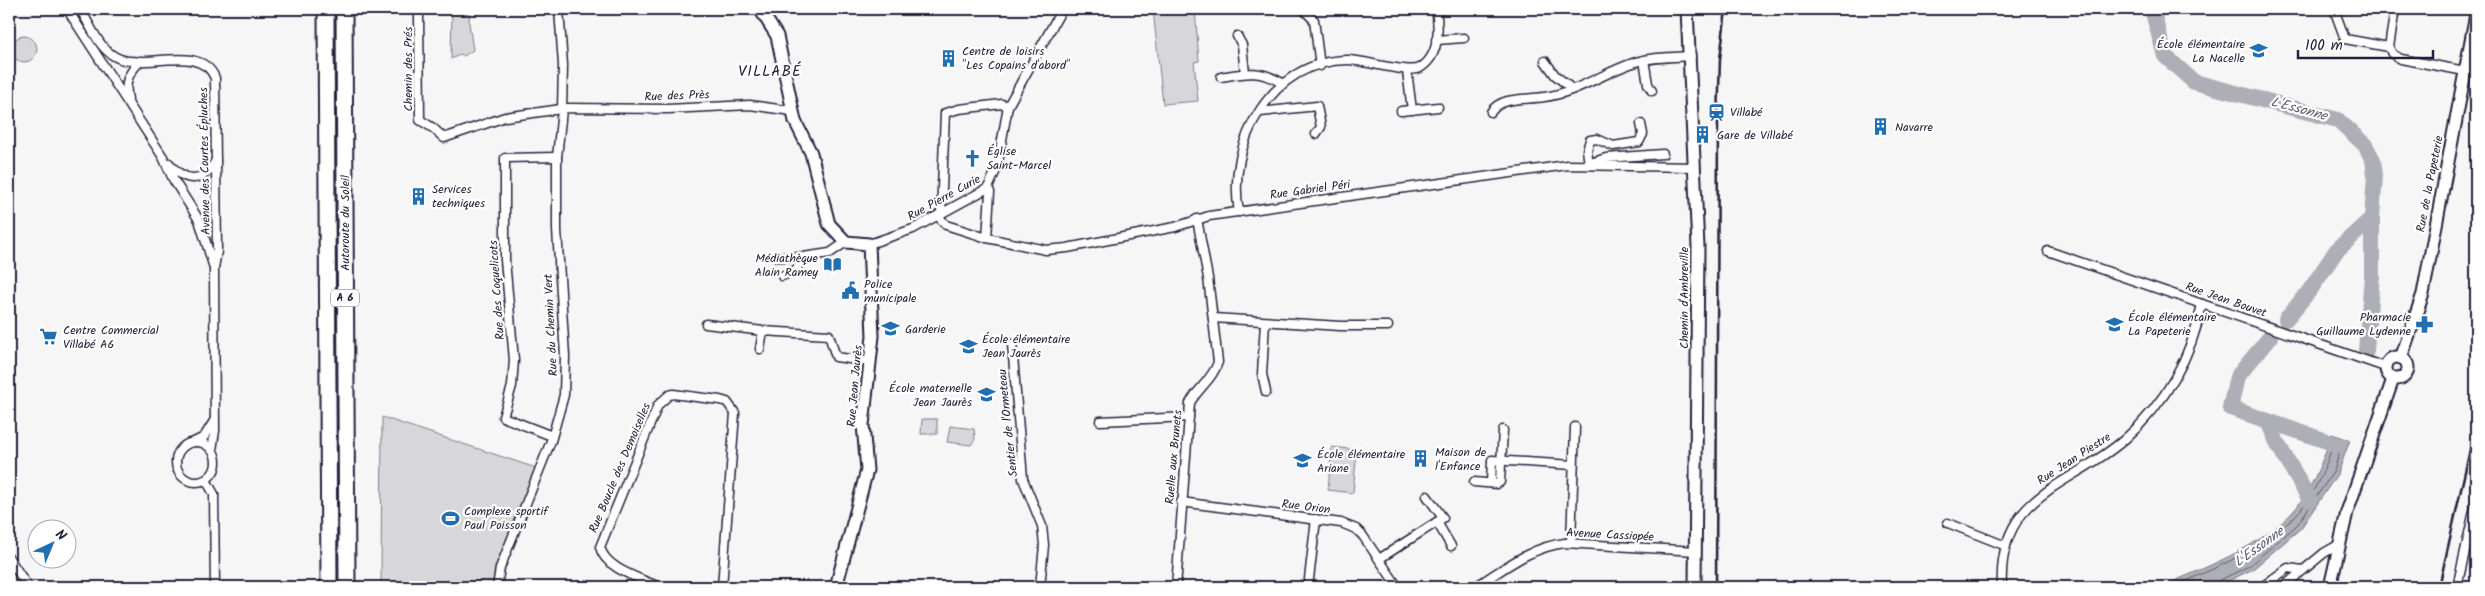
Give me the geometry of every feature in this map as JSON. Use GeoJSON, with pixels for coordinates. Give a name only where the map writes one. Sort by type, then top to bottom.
{"type":"FeatureCollection","features":[{"type":"Feature","properties":{"kind":"highway","name":"Autoroute du Soleil"},"geometry":{"type":"LineString","coordinates":[[326,9],[329,587]]}},
{"type":"Feature","properties":{"kind":"highway","name":"Autoroute du Soleil"},"geometry":{"type":"LineString","coordinates":[[344,9],[347,587]]}},
{"type":"Feature","properties":{"kind":"street","name":"Avenue des Courtes Épluches"},"geometry":{"type":"LineString","coordinates":[[67,9],[118,90],[129,101],[164,157],[173,179],[199,220],[214,268]]}},
{"type":"Feature","properties":{"kind":"street","name":"Avenue des Courtes Épluches"},"geometry":{"type":"LineString","coordinates":[[80,9],[104,48],[113,56],[125,60],[195,60],[211,69],[216,83],[217,251],[214,268],[215,431],[212,450]]}},
{"type":"Feature","properties":{"kind":"street","name":"Rue du Chemin Vert"},"geometry":{"type":"LineString","coordinates":[[497,587],[500,568],[552,436],[564,395],[565,378],[556,157],[562,110],[563,65],[559,9]]}},
{"type":"Feature","properties":{"kind":"street","name":"Rue Pierre Curie"},"geometry":{"type":"LineString","coordinates":[[869,244],[913,229],[988,188],[997,168],[1008,106],[1062,9]]}},
{"type":"Feature","properties":{"kind":"street"},"geometry":{"type":"LineString","coordinates":[[1239,212],[1236,183],[1238,161],[1244,141],[1260,112],[1282,83],[1308,69],[1346,60],[1368,61],[1407,71],[1421,67],[1428,61],[1436,40],[1438,27],[1436,9]]}},
{"type":"Feature","properties":{"kind":"street","name":"Chemin d'Ambreville"},"geometry":{"type":"LineString","coordinates":[[1687,9],[1698,247],[1696,587]]}},
{"type":"Feature","properties":{"kind":"street"},"geometry":{"type":"LineString","coordinates":[[2334,9],[2345,38],[2389,47]]}},
{"type":"Feature","properties":{"kind":"street"},"geometry":{"type":"LineString","coordinates":[[2395,9],[2389,47],[2392,54],[2401,59],[2465,71]]}},
{"type":"Feature","properties":{"kind":"street"},"geometry":{"type":"LineString","coordinates":[[762,10],[777,36],[792,111],[811,153],[829,224],[846,242]]}},
{"type":"Feature","properties":{"kind":"street"},"geometry":{"type":"LineString","coordinates":[[1304,10],[1314,20],[1320,66]]}},
{"type":"Feature","properties":{"kind":"street","name":"Chemin des Prés"},"geometry":{"type":"LineString","coordinates":[[419,14],[420,120],[444,138],[505,117],[562,110]]}},
{"type":"Feature","properties":{"kind":"street","name":"Rue de la Papeterie"},"geometry":{"type":"LineString","coordinates":[[2401,358],[2422,294],[2476,14]]}},
{"type":"Feature","properties":{"kind":"street"},"geometry":{"type":"LineString","coordinates":[[1237,36],[1242,45],[1245,73]]}},
{"type":"Feature","properties":{"kind":"street"},"geometry":{"type":"LineString","coordinates":[[1436,40],[1464,38]]}},
{"type":"Feature","properties":{"kind":"street"},"geometry":{"type":"LineString","coordinates":[[1491,112],[1501,102],[1546,97],[1572,89],[1644,60],[1690,56]]}},
{"type":"Feature","properties":{"kind":"street","name":"Avenue des Courtes Épluches"},"geometry":{"type":"LineString","coordinates":[[129,101],[126,84],[127,76],[140,60]]}},
{"type":"Feature","properties":{"kind":"street"},"geometry":{"type":"LineString","coordinates":[[1644,60],[1648,84],[1652,91]]}},
{"type":"Feature","properties":{"kind":"street"},"geometry":{"type":"LineString","coordinates":[[1545,61],[1555,75],[1572,89]]}},
{"type":"Feature","properties":{"kind":"street"},"geometry":{"type":"LineString","coordinates":[[1407,71],[1412,110]]}},
{"type":"Feature","properties":{"kind":"street"},"geometry":{"type":"LineString","coordinates":[[1221,77],[1255,72],[1268,75],[1282,83]]}},
{"type":"Feature","properties":{"kind":"street"},"geometry":{"type":"LineString","coordinates":[[940,215],[945,113],[959,109],[1002,104],[1008,106]]}},
{"type":"Feature","properties":{"kind":"street","name":"Rue des Près"},"geometry":{"type":"LineString","coordinates":[[562,110],[750,106],[792,111]]}},
{"type":"Feature","properties":{"kind":"street"},"geometry":{"type":"LineString","coordinates":[[1260,112],[1316,106],[1321,127],[1316,134]]}},
{"type":"Feature","properties":{"kind":"street"},"geometry":{"type":"LineString","coordinates":[[1401,111],[1438,107]]}},
{"type":"Feature","properties":{"kind":"street"},"geometry":{"type":"LineString","coordinates":[[1641,124],[1643,134],[1638,142],[1613,146],[1597,140],[1590,140],[1587,150],[1589,164],[1606,158],[1662,154]]}},
{"type":"Feature","properties":{"kind":"street"},"geometry":{"type":"LineString","coordinates":[[164,157],[181,176],[192,178],[204,175],[211,169],[216,158]]}},
{"type":"Feature","properties":{"kind":"street","name":"Rue des Coquelicots"},"geometry":{"type":"LineString","coordinates":[[552,436],[503,417],[512,386],[514,360],[504,260],[505,158],[556,157]]}},
{"type":"Feature","properties":{"kind":"street","name":"Rue Gabriel Péri"},"geometry":{"type":"LineString","coordinates":[[940,215],[946,225],[987,238],[1046,250],[1067,248],[1180,226],[1197,219],[1239,212],[1557,166],[1589,164],[1695,167]]}},
{"type":"Feature","properties":{"kind":"street"},"geometry":{"type":"LineString","coordinates":[[987,238],[990,192],[988,188]]}},
{"type":"Feature","properties":{"kind":"street","name":"Ruelle aux Brunets"},"geometry":{"type":"LineString","coordinates":[[1176,587],[1189,417],[1193,399],[1215,372],[1218,362],[1203,242],[1197,219]]}},
{"type":"Feature","properties":{"kind":"street"},"geometry":{"type":"LineString","coordinates":[[776,257],[803,257],[830,253],[846,242],[869,244]]}},
{"type":"Feature","properties":{"kind":"street","name":"Rue Jean Jaurès"},"geometry":{"type":"LineString","coordinates":[[836,587],[867,470],[863,425],[873,336],[869,244]]}},
{"type":"Feature","properties":{"kind":"street","name":"Rue Jean Bouvet"},"geometry":{"type":"LineString","coordinates":[[2048,251],[2380,365]]}},
{"type":"Feature","properties":{"kind":"street"},"geometry":{"type":"LineString","coordinates":[[782,276],[796,270],[803,257]]}},
{"type":"Feature","properties":{"kind":"street","name":"Rue Jean Piestre"},"geometry":{"type":"LineString","coordinates":[[2002,587],[2006,546],[2020,517],[2034,500],[2124,440],[2157,406],[2189,352],[2199,323],[2202,304]]}},
{"type":"Feature","properties":{"kind":"street"},"geometry":{"type":"LineString","coordinates":[[1213,318],[1265,322],[1388,326]]}},
{"type":"Feature","properties":{"kind":"street"},"geometry":{"type":"LineString","coordinates":[[1265,322],[1262,374],[1266,392]]}},
{"type":"Feature","properties":{"kind":"street"},"geometry":{"type":"LineString","coordinates":[[706,324],[762,331],[829,335],[836,357],[871,362]]}},
{"type":"Feature","properties":{"kind":"street"},"geometry":{"type":"LineString","coordinates":[[760,349],[762,331]]}},
{"type":"Feature","properties":{"kind":"street","name":"Sentier de l'Ormeteau"},"geometry":{"type":"LineString","coordinates":[[1012,344],[1023,479],[1042,526],[1044,545],[1040,587]]}},
{"type":"Feature","properties":{"kind":"street"},"geometry":{"type":"LineString","coordinates":[[2401,358],[2407,363],[2406,374],[2400,379],[2393,379],[2380,365],[2390,359],[2401,358]]}},
{"type":"Feature","properties":{"kind":"street"},"geometry":{"type":"LineString","coordinates":[[2330,587],[2338,545],[2357,480],[2393,379]]}},
{"type":"Feature","properties":{"kind":"street","name":"Rue Boucle des Demoiselles"},"geometry":{"type":"LineString","coordinates":[[659,587],[645,583],[606,560],[600,547],[658,405],[668,395],[673,394],[727,402],[735,413],[722,587]]}},
{"type":"Feature","properties":{"kind":"street"},"geometry":{"type":"LineString","coordinates":[[1100,421],[1189,417]]}},
{"type":"Feature","properties":{"kind":"street"},"geometry":{"type":"LineString","coordinates":[[194,442],[207,446],[212,450],[216,463],[214,470],[206,480],[199,482],[185,479],[176,466],[179,451],[185,445],[204,437],[214,421]]}},
{"type":"Feature","properties":{"kind":"street"},"geometry":{"type":"LineString","coordinates":[[1571,543],[1575,427]]}},
{"type":"Feature","properties":{"kind":"street"},"geometry":{"type":"LineString","coordinates":[[1502,461],[1503,430]]}},
{"type":"Feature","properties":{"kind":"street"},"geometry":{"type":"LineString","coordinates":[[1474,482],[1491,483],[1492,460],[1573,465]]}},
{"type":"Feature","properties":{"kind":"street"},"geometry":{"type":"LineString","coordinates":[[206,480],[214,494],[215,587]]}},
{"type":"Feature","properties":{"kind":"street"},"geometry":{"type":"LineString","coordinates":[[1379,559],[1443,518],[1428,496]]}},
{"type":"Feature","properties":{"kind":"street","name":"Rue Orion"},"geometry":{"type":"LineString","coordinates":[[1181,502],[1341,523],[1356,529],[1398,587]]}},
{"type":"Feature","properties":{"kind":"street"},"geometry":{"type":"LineString","coordinates":[[2456,587],[2476,502]]}},
{"type":"Feature","properties":{"kind":"street"},"geometry":{"type":"LineString","coordinates":[[1309,579],[1316,519]]}},
{"type":"Feature","properties":{"kind":"street"},"geometry":{"type":"LineString","coordinates":[[1436,522],[1451,546]]}},
{"type":"Feature","properties":{"kind":"street"},"geometry":{"type":"LineString","coordinates":[[1948,523],[2006,546]]}},
{"type":"Feature","properties":{"kind":"street","name":"Avenue Cassiopée"},"geometry":{"type":"LineString","coordinates":[[1475,587],[1537,548],[1550,544],[1571,543],[1696,551]]}},
{"type":"Feature","properties":{"kind":"street"},"geometry":{"type":"LineString","coordinates":[[2283,587],[2324,553],[2338,545]]}},
{"type":"Feature","properties":{"kind":"street"},"geometry":{"type":"LineString","coordinates":[[9,558],[28,587]]}},
{"type":"Feature","properties":{"kind":"street"},"geometry":{"type":"LineString","coordinates":[[2262,587],[2288,568],[2303,570]]}},
{"type":"Feature","properties":{"kind":"shaded area"},"geometry":{"type":"Polygon","coordinates":[[[452,9],[470,9],[469,23],[473,50],[464,56],[461,54],[451,59],[452,9]]]}},
{"type":"Feature","properties":{"kind":"shaded area"},"geometry":{"type":"Polygon","coordinates":[[[1153,9],[1195,9],[1199,61],[1194,62],[1198,101],[1163,104],[1153,9]]]}},
{"type":"Feature","properties":{"kind":"shaded area"},"geometry":{"type":"Polygon","coordinates":[[[24,36],[33,40],[37,49],[33,58],[24,62],[15,58],[11,49],[15,40],[24,36]]]}},
{"type":"Feature","properties":{"kind":"shaded area","name":"Complexe sportif Paul Poisson"},"geometry":{"type":"Polygon","coordinates":[[[382,417],[539,469],[494,587],[381,587],[382,417]]]}},
{"type":"Feature","properties":{"kind":"shaded area"},"geometry":{"type":"Polygon","coordinates":[[[922,419],[937,419],[937,434],[921,434],[922,419]]]}},
{"type":"Feature","properties":{"kind":"shaded area"},"geometry":{"type":"Polygon","coordinates":[[[950,426],[974,429],[975,439],[971,445],[947,442],[950,426]]]}},
{"type":"Feature","properties":{"kind":"shaded area"},"geometry":{"type":"Polygon","coordinates":[[[1332,447],[1357,450],[1353,493],[1328,490],[1332,447]]]}},
{"type":"Feature","properties":{"kind":"water"},"geometry":{"type":"Polygon","coordinates":[[[2332,434],[2350,440],[2338,473],[2301,528],[2253,569],[2216,587],[2161,587],[2212,565],[2245,548],[2260,539],[2289,516],[2309,488],[2320,467],[2332,434]]]}},
{"type":"Feature","properties":{"kind":"waterway","name":"L'Essonne"},"geometry":{"type":"LineString","coordinates":[[2152,9],[2165,56],[2194,82],[2338,120],[2365,145],[2373,160],[2375,175],[2372,218],[2372,275],[2366,351]]}},
{"type":"Feature","properties":{"kind":"waterway"},"geometry":{"type":"LineString","coordinates":[[2286,319],[2310,290],[2336,251],[2372,218]]}},
{"type":"Feature","properties":{"kind":"waterway"},"geometry":{"type":"LineString","coordinates":[[2270,337],[2237,377],[2230,408],[2268,421],[2277,443],[2310,500]]}},
{"type":"Feature","properties":{"kind":"waterway"},"geometry":{"type":"LineString","coordinates":[[2268,421],[2338,445]]}},
{"type":"Feature","properties":{"kind":"railway"},"geometry":{"type":"LineString","coordinates":[[1716,587],[1718,119],[1720,59],[1726,9]]}},
{"type":"Feature","properties":{"kind":"railway"},"geometry":{"type":"LineString","coordinates":[[2439,587],[2476,423]]}},
{"type":"Feature","properties":{"kind":"place","name":"École élémentaire La Nacelle"},"geometry":{"type":"Point","coordinates":[2259,51]}},
{"type":"Feature","properties":{"kind":"place","name":"Centre de loisirs \"Les Copains d'abord\""},"geometry":{"type":"Point","coordinates":[948,58]}},
{"type":"Feature","properties":{"kind":"place","name":"Villabé"},"geometry":{"type":"Point","coordinates":[1716,112]}},
{"type":"Feature","properties":{"kind":"place","name":"Navarre"},"geometry":{"type":"Point","coordinates":[1881,127]}},
{"type":"Feature","properties":{"kind":"place","name":"Gare de Villabé"},"geometry":{"type":"Point","coordinates":[1703,135]}},
{"type":"Feature","properties":{"kind":"place","name":"Église Saint-Marcel"},"geometry":{"type":"Point","coordinates":[973,158]}},
{"type":"Feature","properties":{"kind":"place","name":"Services techniques"},"geometry":{"type":"Point","coordinates":[418,196]}},
{"type":"Feature","properties":{"kind":"place","name":"Médiathèque Alain Ramey"},"geometry":{"type":"Point","coordinates":[832,265]}},
{"type":"Feature","properties":{"kind":"place","name":"Police municipale"},"geometry":{"type":"Point","coordinates":[850,291]}},
{"type":"Feature","properties":{"kind":"place","name":"École élémentaire La Papeterie"},"geometry":{"type":"Point","coordinates":[2114,324]}},
{"type":"Feature","properties":{"kind":"place","name":"Pharmacie Guillaume Lydenne"},"geometry":{"type":"Point","coordinates":[2425,324]}},
{"type":"Feature","properties":{"kind":"place","name":"Garderie"},"geometry":{"type":"Point","coordinates":[891,329]}},
{"type":"Feature","properties":{"kind":"place","name":"Centre Commercial Villabé A6"},"geometry":{"type":"Point","coordinates":[49,337]}},
{"type":"Feature","properties":{"kind":"place","name":"École élémentaire Jean Jaurès"},"geometry":{"type":"Point","coordinates":[968,346]}},
{"type":"Feature","properties":{"kind":"place","name":"École maternelle Jean Jaurès"},"geometry":{"type":"Point","coordinates":[986,395]}},
{"type":"Feature","properties":{"kind":"place","name":"Maison de l'Enfance"},"geometry":{"type":"Point","coordinates":[1421,459]}},
{"type":"Feature","properties":{"kind":"place","name":"École élémentaire Ariane"},"geometry":{"type":"Point","coordinates":[1303,461]}},
{"type":"Feature","properties":{"kind":"place","name":"Complexe sportif Paul Poisson"},"geometry":{"type":"Point","coordinates":[450,518]}},
{"type":"Feature","properties":{"kind":"district","name":"VILLABÉ"},"geometry":{"type":"Point","coordinates":[770,72]}}]}
